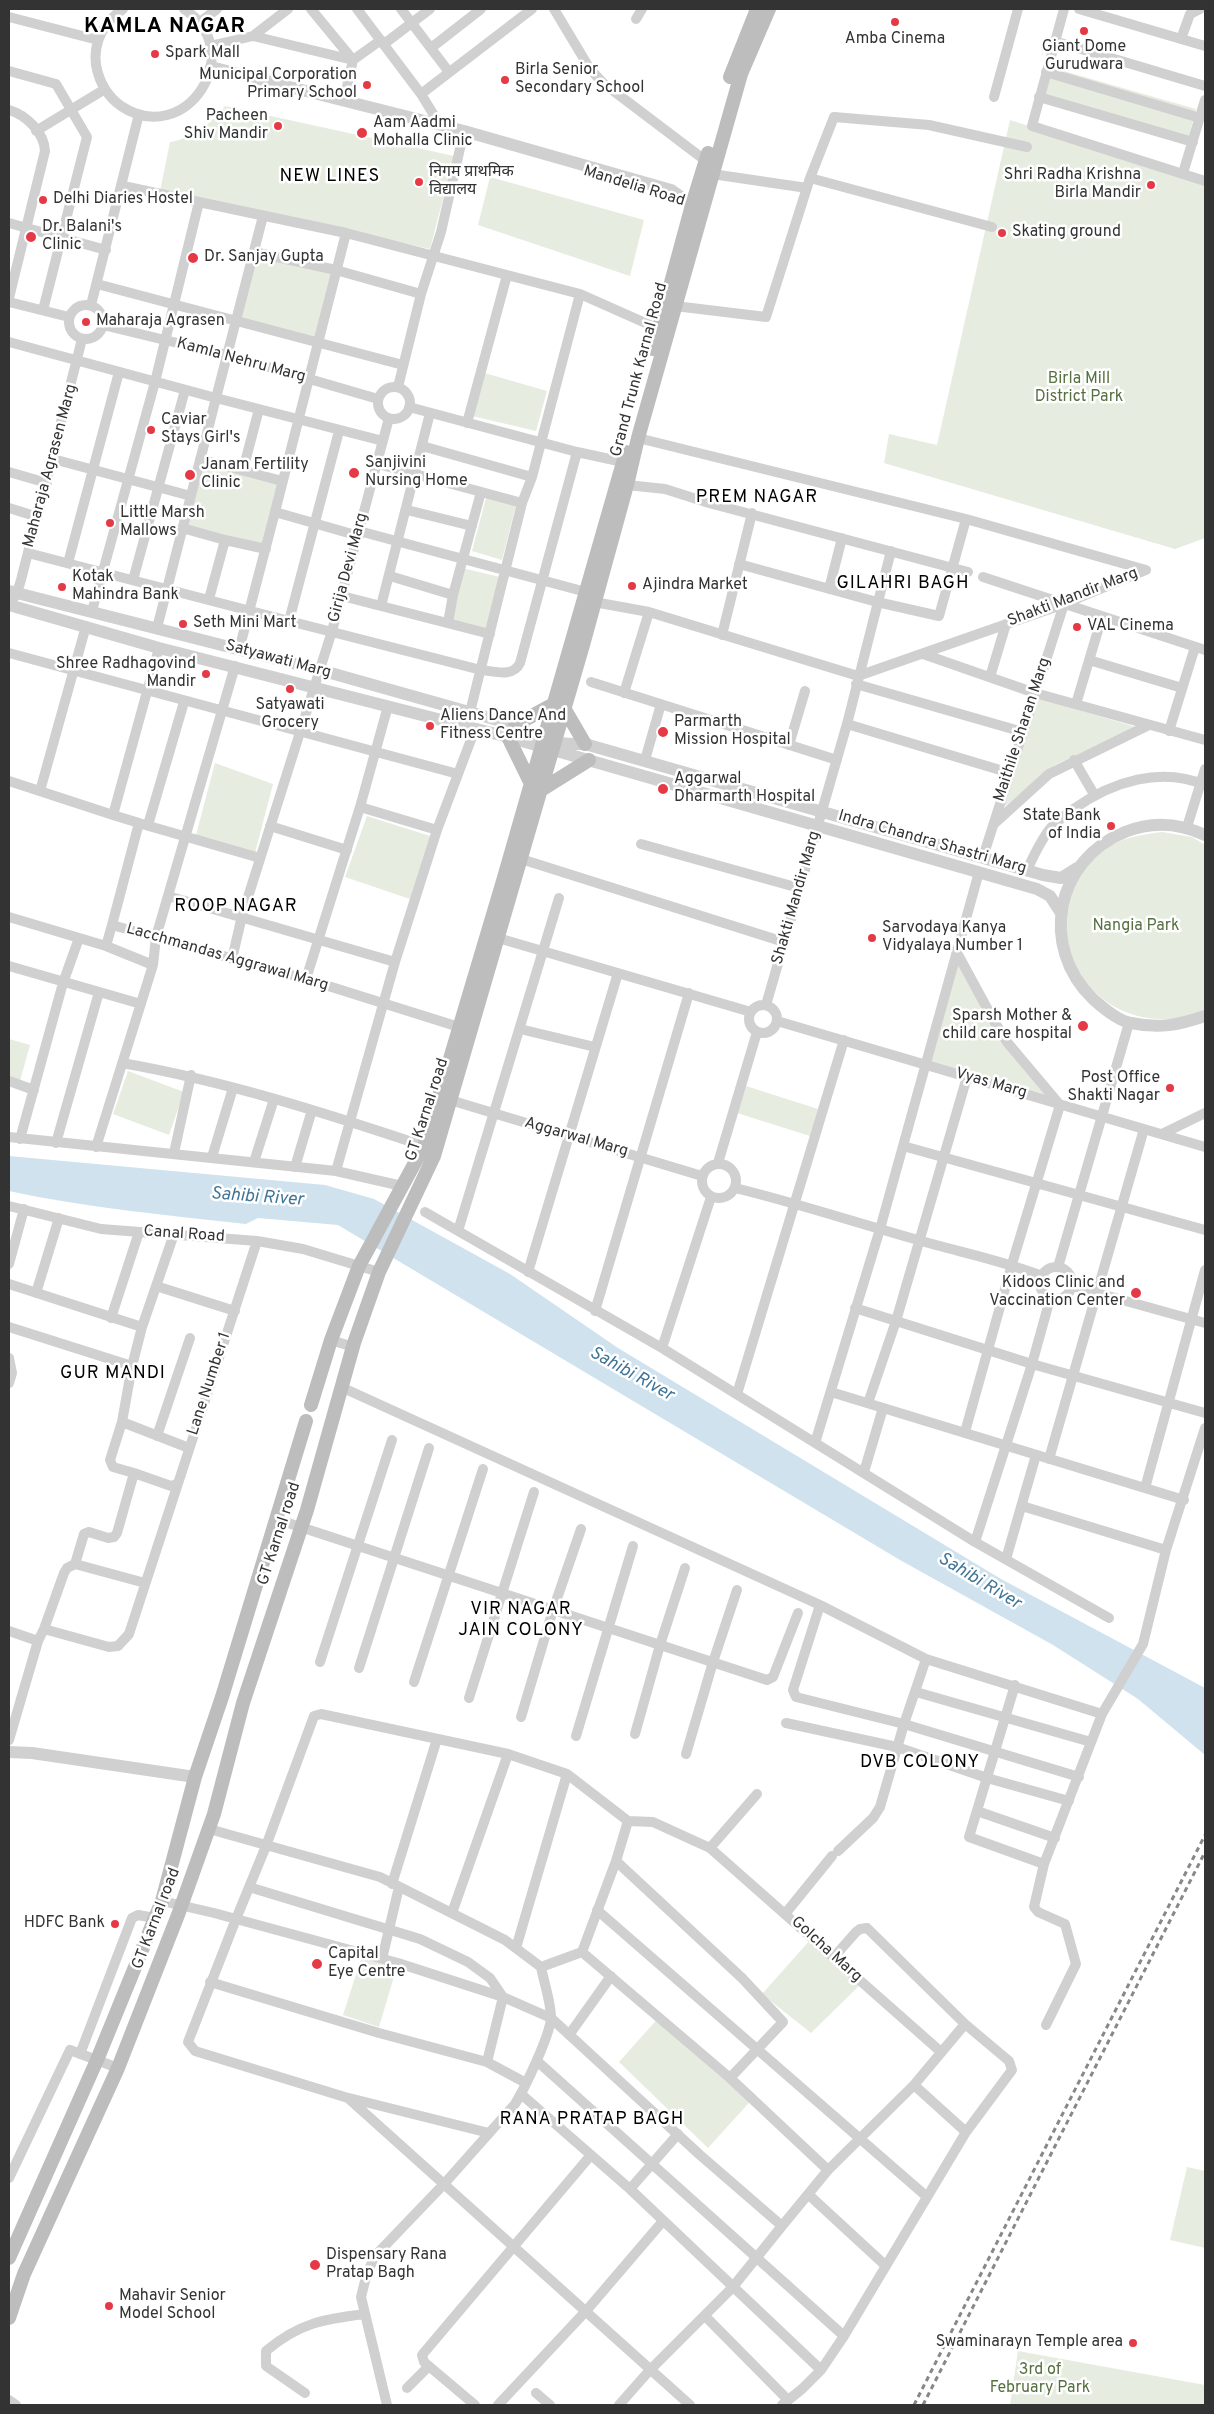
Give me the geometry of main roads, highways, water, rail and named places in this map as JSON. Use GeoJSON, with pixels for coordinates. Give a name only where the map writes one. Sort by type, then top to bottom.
{"type":"FeatureCollection","features":[{"type":"Feature","properties":{"kind":"main road","name":"Grand Trunk Karnal Road"},"geometry":{"type":"LineString","coordinates":[[709,167],[731,72],[757,9]]}},
{"type":"Feature","properties":{"kind":"main road","name":"Grand Trunk Karnal Road"},"geometry":{"type":"LineString","coordinates":[[548,745],[590,597],[658,328],[709,167],[741,74],[769,9]]}},
{"type":"Feature","properties":{"kind":"main road","name":"Grand Trunk Karnal Road"},"geometry":{"type":"LineString","coordinates":[[590,597],[627,485],[638,438],[675,306],[697,206]]}},
{"type":"Feature","properties":{"kind":"main road"},"geometry":{"type":"LineString","coordinates":[[585,744],[559,706],[512,731],[536,787],[589,760]]}},
{"type":"Feature","properties":{"kind":"main road","name":"GT Karnal road"},"geometry":{"type":"LineString","coordinates":[[311,1405],[331,1340],[359,1266],[424,1146],[459,1027],[548,745]]}},
{"type":"Feature","properties":{"kind":"main road","name":"GT Karnal road"},"geometry":{"type":"LineString","coordinates":[[9,2318],[24,2274],[118,2068],[182,1906],[208,1829],[243,1703],[301,1527],[353,1347],[379,1272],[434,1156],[521,859],[536,787]]}},
{"type":"Feature","properties":{"kind":"main road","name":"GT Karnal road"},"geometry":{"type":"LineString","coordinates":[[9,2258],[97,2060],[162,1901],[195,1777],[306,1421]]}},
{"type":"Feature","properties":{"kind":"water","name":"Sahibi River"},"geometry":{"type":"Polygon","coordinates":[[[9,1156],[325,1185],[374,1199],[510,1274],[618,1348],[1001,1579],[1205,1688],[1205,1755],[1138,1699],[1053,1645],[900,1560],[338,1225],[258,1218],[246,1224],[97,1207],[9,1191],[9,1156]]]}},
{"type":"Feature","properties":{"kind":"railway"},"geometry":{"type":"LineString","coordinates":[[914,2405],[1205,1835]]}},
{"type":"Feature","properties":{"kind":"railway"},"geometry":{"type":"LineString","coordinates":[[923,2405],[1205,1852]]}},
{"type":"Feature","properties":{"kind":"place","name":"Amba Cinema"},"geometry":{"type":"Point","coordinates":[895,22]}},
{"type":"Feature","properties":{"kind":"place","name":"Giant Dome Gurudwara"},"geometry":{"type":"Point","coordinates":[1084,31]}},
{"type":"Feature","properties":{"kind":"place","name":"Spark Mall"},"geometry":{"type":"Point","coordinates":[155,54]}},
{"type":"Feature","properties":{"kind":"place","name":"Birla Senior Secondary School"},"geometry":{"type":"Point","coordinates":[505,80]}},
{"type":"Feature","properties":{"kind":"place","name":"Municipal Corporation Primary School"},"geometry":{"type":"Point","coordinates":[367,85]}},
{"type":"Feature","properties":{"kind":"place","name":"Pacheen Shiv Mandir"},"geometry":{"type":"Point","coordinates":[278,126]}},
{"type":"Feature","properties":{"kind":"place","name":"Aam Aadmi Mohalla Clinic"},"geometry":{"type":"Point","coordinates":[362,133]}},
{"type":"Feature","properties":{"kind":"place","name":"निगम प्राथमिक विद्यालय"},"geometry":{"type":"Point","coordinates":[419,182]}},
{"type":"Feature","properties":{"kind":"place","name":"Shri Radha Krishna Birla Mandir"},"geometry":{"type":"Point","coordinates":[1151,185]}},
{"type":"Feature","properties":{"kind":"place","name":"Delhi Diaries Hostel"},"geometry":{"type":"Point","coordinates":[43,200]}},
{"type":"Feature","properties":{"kind":"place","name":"Skating ground"},"geometry":{"type":"Point","coordinates":[1002,233]}},
{"type":"Feature","properties":{"kind":"place","name":"Dr. Balani's Clinic"},"geometry":{"type":"Point","coordinates":[31,237]}},
{"type":"Feature","properties":{"kind":"place","name":"Dr. Sanjay Gupta"},"geometry":{"type":"Point","coordinates":[193,258]}},
{"type":"Feature","properties":{"kind":"place","name":"Maharaja Agrasen"},"geometry":{"type":"Point","coordinates":[86,322]}},
{"type":"Feature","properties":{"kind":"place","name":"Caviar Stays Girl's"},"geometry":{"type":"Point","coordinates":[151,430]}},
{"type":"Feature","properties":{"kind":"place","name":"Sanjivini Nursing Home"},"geometry":{"type":"Point","coordinates":[354,473]}},
{"type":"Feature","properties":{"kind":"place","name":"Janam Fertility Clinic"},"geometry":{"type":"Point","coordinates":[190,475]}},
{"type":"Feature","properties":{"kind":"place","name":"Little Marsh Mallows"},"geometry":{"type":"Point","coordinates":[110,523]}},
{"type":"Feature","properties":{"kind":"place","name":"Ajindra Market"},"geometry":{"type":"Point","coordinates":[632,586]}},
{"type":"Feature","properties":{"kind":"place","name":"Kotak Mahindra Bank"},"geometry":{"type":"Point","coordinates":[62,587]}},
{"type":"Feature","properties":{"kind":"place","name":"Seth Mini Mart"},"geometry":{"type":"Point","coordinates":[183,624]}},
{"type":"Feature","properties":{"kind":"place","name":"VAL Cinema"},"geometry":{"type":"Point","coordinates":[1077,627]}},
{"type":"Feature","properties":{"kind":"place","name":"Shree Radhagovind Mandir"},"geometry":{"type":"Point","coordinates":[206,674]}},
{"type":"Feature","properties":{"kind":"place","name":"Satyawati Grocery"},"geometry":{"type":"Point","coordinates":[290,689]}},
{"type":"Feature","properties":{"kind":"place","name":"Aliens Dance And Fitness Centre"},"geometry":{"type":"Point","coordinates":[430,726]}},
{"type":"Feature","properties":{"kind":"place","name":"Parmarth Mission Hospital"},"geometry":{"type":"Point","coordinates":[663,732]}},
{"type":"Feature","properties":{"kind":"place","name":"Aggarwal Dharmarth Hospital"},"geometry":{"type":"Point","coordinates":[663,789]}},
{"type":"Feature","properties":{"kind":"place","name":"State Bank of India"},"geometry":{"type":"Point","coordinates":[1111,826]}},
{"type":"Feature","properties":{"kind":"place","name":"Sarvodaya Kanya Vidyalaya Number 1"},"geometry":{"type":"Point","coordinates":[872,938]}},
{"type":"Feature","properties":{"kind":"place","name":"Sparsh Mother & child care hospital"},"geometry":{"type":"Point","coordinates":[1083,1026]}},
{"type":"Feature","properties":{"kind":"place","name":"Post Office Shakti Nagar"},"geometry":{"type":"Point","coordinates":[1170,1088]}},
{"type":"Feature","properties":{"kind":"place","name":"Kidoos Clinic and Vaccination Center"},"geometry":{"type":"Point","coordinates":[1136,1293]}},
{"type":"Feature","properties":{"kind":"place","name":"HDFC Bank"},"geometry":{"type":"Point","coordinates":[115,1924]}},
{"type":"Feature","properties":{"kind":"place","name":"Capital Eye Centre"},"geometry":{"type":"Point","coordinates":[317,1964]}},
{"type":"Feature","properties":{"kind":"place","name":"Dispensary Rana Pratap Bagh"},"geometry":{"type":"Point","coordinates":[315,2265]}},
{"type":"Feature","properties":{"kind":"place","name":"Mahavir Senior Model School"},"geometry":{"type":"Point","coordinates":[109,2306]}},
{"type":"Feature","properties":{"kind":"place","name":"Swaminarayn Temple area"},"geometry":{"type":"Point","coordinates":[1133,2343]}},
{"type":"Feature","properties":{"kind":"district","name":"KAMLA NAGAR"},"geometry":{"type":"Point","coordinates":[165,28]}},
{"type":"Feature","properties":{"kind":"district","name":"NEW LINES"},"geometry":{"type":"Point","coordinates":[330,177]}},
{"type":"Feature","properties":{"kind":"district","name":"PREM NAGAR"},"geometry":{"type":"Point","coordinates":[757,498]}},
{"type":"Feature","properties":{"kind":"district","name":"GILAHRI BAGH"},"geometry":{"type":"Point","coordinates":[903,584]}},
{"type":"Feature","properties":{"kind":"district","name":"ROOP NAGAR"},"geometry":{"type":"Point","coordinates":[236,907]}},
{"type":"Feature","properties":{"kind":"district","name":"GUR MANDI"},"geometry":{"type":"Point","coordinates":[113,1374]}},
{"type":"Feature","properties":{"kind":"district","name":"VIR NAGAR JAIN COLONY"},"geometry":{"type":"Point","coordinates":[521,1620]}},
{"type":"Feature","properties":{"kind":"district","name":"DVB COLONY"},"geometry":{"type":"Point","coordinates":[920,1763]}},
{"type":"Feature","properties":{"kind":"district","name":"RANA PRATAP BAGH"},"geometry":{"type":"Point","coordinates":[592,2120]}},
{"type":"Feature","properties":{"kind":"park label","name":"Birla Mill District Park"},"geometry":{"type":"Point","coordinates":[1079,389]}},
{"type":"Feature","properties":{"kind":"park label","name":"Nangia Park"},"geometry":{"type":"Point","coordinates":[1136,927]}},
{"type":"Feature","properties":{"kind":"park label","name":"3rd of February Park"},"geometry":{"type":"Point","coordinates":[1040,2380]}}]}
